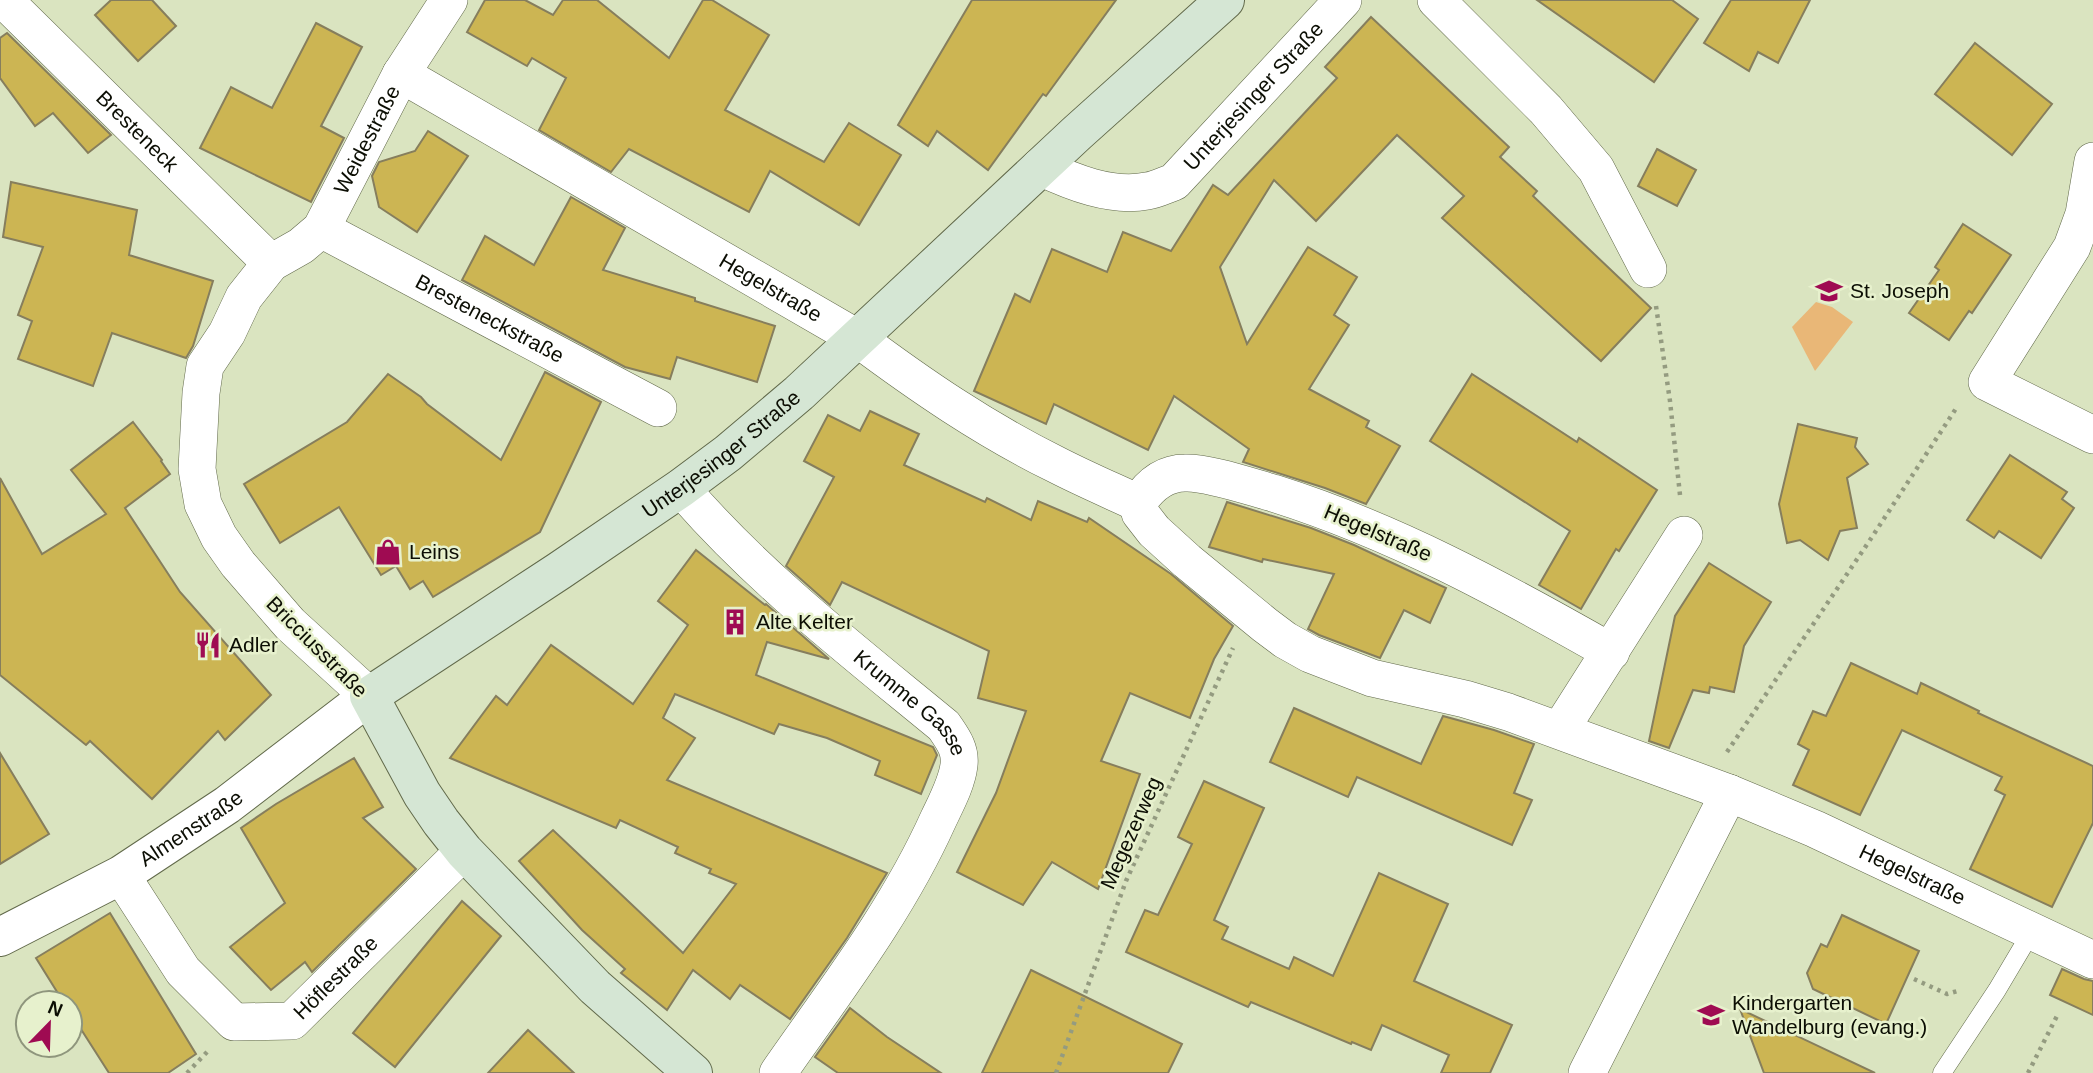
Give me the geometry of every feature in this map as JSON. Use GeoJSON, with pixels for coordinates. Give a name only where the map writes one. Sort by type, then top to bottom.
{"type":"FeatureCollection","features":[{"type":"Feature","properties":{"kind":"main road","name":"Unterjesinger Straße"},"geometry":{"type":"LineString","coordinates":[[369,696],[559,571],[728,453],[1225,0]]}},
{"type":"Feature","properties":{"kind":"main road","name":"Bricciusstraße"},"geometry":{"type":"LineString","coordinates":[[369,696],[422,794],[464,851],[595,987],[693,1073]]}},
{"type":"Feature","properties":{"kind":"street","name":"Bresteneck"},"geometry":{"type":"LineString","coordinates":[[4,0],[271,263]]}},
{"type":"Feature","properties":{"kind":"street","name":"Weidestraße"},"geometry":{"type":"LineString","coordinates":[[271,263],[302,246],[321,229],[401,74],[449,0]]}},
{"type":"Feature","properties":{"kind":"street","name":"Unterjesinger Straße"},"geometry":{"type":"LineString","coordinates":[[1040,167],[1065,178],[1124,193],[1149,191],[1174,182],[1343,0]]}},
{"type":"Feature","properties":{"kind":"street"},"geometry":{"type":"LineString","coordinates":[[1436,0],[1546,110],[1596,169],[1648,269]]}},
{"type":"Feature","properties":{"kind":"street","name":"Hegelstraße"},"geometry":{"type":"LineString","coordinates":[[401,74],[857,338],[919,384],[993,431],[1055,465],[1138,502]]}},
{"type":"Feature","properties":{"kind":"street"},"geometry":{"type":"LineString","coordinates":[[2093,161],[2084,214],[2072,247],[1987,382],[2093,435]]}},
{"type":"Feature","properties":{"kind":"street","name":"Bresteneckstraße"},"geometry":{"type":"LineString","coordinates":[[321,229],[658,408]]}},
{"type":"Feature","properties":{"kind":"street","name":"Bricciusstraße"},"geometry":{"type":"LineString","coordinates":[[271,263],[244,297],[227,333],[205,366],[197,437],[197,469],[203,504],[219,537],[262,594],[290,624],[369,696]]}},
{"type":"Feature","properties":{"kind":"street","name":"Hegelstraße"},"geometry":{"type":"LineString","coordinates":[[1611,652],[1465,571],[1351,520],[1297,501],[1224,480],[1184,472],[1158,480],[1146,489],[1138,502],[1140,513],[1154,531],[1249,612],[1285,640],[1338,666],[1372,678],[1497,709],[1717,789],[1815,829],[2093,960]]}},
{"type":"Feature","properties":{"kind":"street","name":"Krumme Gasse"},"geometry":{"type":"LineString","coordinates":[[681,488],[762,573],[944,726],[956,744],[959,764],[951,790],[921,856],[901,891],[778,1073]]}},
{"type":"Feature","properties":{"kind":"street"},"geometry":{"type":"LineString","coordinates":[[1560,730],[1684,534]]}},
{"type":"Feature","properties":{"kind":"street","name":"Almenstraße"},"geometry":{"type":"LineString","coordinates":[[0,937],[121,875],[227,805],[369,696]]}},
{"type":"Feature","properties":{"kind":"street"},"geometry":{"type":"LineString","coordinates":[[1587,1073],[1717,789]]}},
{"type":"Feature","properties":{"kind":"street","name":"Höflestraße"},"geometry":{"type":"LineString","coordinates":[[121,875],[183,971],[234,1022],[292,1021],[464,851]]}},
{"type":"Feature","properties":{"kind":"lane"},"geometry":{"type":"LineString","coordinates":[[1942,1073],[2032,931]]}},
{"type":"Feature","properties":{"kind":"path"},"geometry":{"type":"LineString","coordinates":[[1648,269],[1660,326],[1684,534]]}},
{"type":"Feature","properties":{"kind":"path"},"geometry":{"type":"LineString","coordinates":[[1717,789],[1864,549],[1962,399],[1987,382]]}},
{"type":"Feature","properties":{"kind":"path","name":"Megezerweg"},"geometry":{"type":"LineString","coordinates":[[1056,1073],[1126,881],[1249,612]]}},
{"type":"Feature","properties":{"kind":"path"},"geometry":{"type":"LineString","coordinates":[[1914,979],[1947,994],[1961,989]]}},
{"type":"Feature","properties":{"kind":"path"},"geometry":{"type":"LineString","coordinates":[[2028,1073],[2058,1014]]}},
{"type":"Feature","properties":{"kind":"shaded area"},"geometry":{"type":"Polygon","coordinates":[[[1816,302],[1832,307],[1853,322],[1815,371],[1792,327],[1816,302]]]}},
{"type":"Feature","properties":{"kind":"building"},"geometry":{"type":"Polygon","coordinates":[[[111,0],[152,0],[176,26],[138,61],[95,15],[111,0]]]}},
{"type":"Feature","properties":{"kind":"building"},"geometry":{"type":"Polygon","coordinates":[[[485,0],[525,0],[553,15],[563,0],[597,0],[669,58],[703,0],[712,0],[769,35],[725,110],[824,162],[849,123],[901,155],[859,225],[770,171],[749,212],[629,149],[611,172],[539,130],[566,78],[532,58],[527,66],[467,32],[485,0]]]}},
{"type":"Feature","properties":{"kind":"building"},"geometry":{"type":"Polygon","coordinates":[[[972,0],[1116,0],[988,170],[937,131],[928,146],[898,125],[972,0]]]}},
{"type":"Feature","properties":{"kind":"building"},"geometry":{"type":"Polygon","coordinates":[[[1537,0],[1672,0],[1698,19],[1654,82],[1537,0]]]}},
{"type":"Feature","properties":{"kind":"building"},"geometry":{"type":"Polygon","coordinates":[[[1731,0],[1810,0],[1778,63],[1758,52],[1749,71],[1704,43],[1731,0]]]}},
{"type":"Feature","properties":{"kind":"building"},"geometry":{"type":"Polygon","coordinates":[[[1371,17],[1509,147],[1500,157],[1537,191],[1533,196],[1651,308],[1601,361],[1442,218],[1464,196],[1397,135],[1316,221],[1274,180],[1220,267],[1247,344],[1308,247],[1357,277],[1334,315],[1349,325],[1309,389],[1369,421],[1366,427],[1400,446],[1366,504],[1243,462],[1249,449],[1174,396],[1148,450],[1054,404],[1046,424],[974,391],[1015,294],[1030,302],[1052,249],[1107,272],[1123,232],[1171,251],[1213,185],[1228,195],[1337,78],[1325,67],[1371,17]]]}},
{"type":"Feature","properties":{"kind":"building"},"geometry":{"type":"Polygon","coordinates":[[[316,23],[362,47],[321,126],[344,138],[311,202],[200,148],[231,87],[272,108],[316,23]]]}},
{"type":"Feature","properties":{"kind":"building"},"geometry":{"type":"Polygon","coordinates":[[[7,33],[111,135],[88,153],[53,113],[35,126],[0,78],[0,38],[7,33]]]}},
{"type":"Feature","properties":{"kind":"building"},"geometry":{"type":"Polygon","coordinates":[[[1975,43],[2052,104],[2012,155],[1935,94],[1975,43]]]}},
{"type":"Feature","properties":{"kind":"building"},"geometry":{"type":"Polygon","coordinates":[[[428,131],[468,156],[417,232],[379,207],[372,176],[379,162],[415,151],[428,131]]]}},
{"type":"Feature","properties":{"kind":"building"},"geometry":{"type":"Polygon","coordinates":[[[1657,149],[1696,170],[1677,206],[1638,186],[1657,149]]]}},
{"type":"Feature","properties":{"kind":"building"},"geometry":{"type":"Polygon","coordinates":[[[11,182],[137,210],[129,255],[213,281],[193,346],[186,358],[112,333],[93,386],[18,359],[32,321],[18,315],[43,247],[3,237],[11,182]]]}},
{"type":"Feature","properties":{"kind":"building"},"geometry":{"type":"Polygon","coordinates":[[[571,197],[625,228],[603,270],[775,326],[757,382],[677,357],[670,379],[625,367],[462,280],[485,236],[534,265],[571,197]]]}},
{"type":"Feature","properties":{"kind":"building"},"geometry":{"type":"Polygon","coordinates":[[[1963,224],[2011,255],[1972,313],[1969,311],[1949,340],[1909,313],[1939,270],[1935,267],[1963,224]]]}},
{"type":"Feature","properties":{"kind":"building"},"geometry":{"type":"Polygon","coordinates":[[[545,372],[601,402],[540,532],[433,597],[423,581],[410,589],[396,566],[381,575],[339,507],[280,543],[244,484],[347,422],[388,374],[501,460],[545,372]]]}},
{"type":"Feature","properties":{"kind":"building"},"geometry":{"type":"Polygon","coordinates":[[[1472,374],[1577,442],[1579,438],[1657,490],[1619,551],[1616,549],[1581,609],[1539,585],[1570,531],[1430,441],[1472,374]]]}},
{"type":"Feature","properties":{"kind":"building"},"geometry":{"type":"Polygon","coordinates":[[[870,411],[919,434],[904,465],[985,502],[987,498],[1031,520],[1038,501],[1087,522],[1089,518],[1171,574],[1233,626],[1214,659],[1190,718],[1130,693],[1101,761],[1140,774],[1098,889],[1052,862],[1023,905],[957,872],[996,793],[1026,711],[978,698],[989,651],[842,582],[830,605],[786,566],[834,477],[804,461],[828,415],[860,431],[870,411]]]}},
{"type":"Feature","properties":{"kind":"building"},"geometry":{"type":"Polygon","coordinates":[[[133,422],[170,474],[125,508],[180,592],[271,695],[225,740],[218,731],[152,799],[90,741],[86,745],[0,675],[0,478],[42,554],[106,514],[71,470],[133,422]]]}},
{"type":"Feature","properties":{"kind":"building"},"geometry":{"type":"Polygon","coordinates":[[[1798,424],[1857,438],[1855,447],[1868,464],[1847,478],[1857,528],[1840,531],[1828,560],[1800,540],[1787,543],[1779,504],[1798,424]]]}},
{"type":"Feature","properties":{"kind":"building"},"geometry":{"type":"Polygon","coordinates":[[[2010,455],[2067,492],[2062,499],[2074,508],[2041,558],[1999,531],[1994,538],[1967,520],[2010,455]]]}},
{"type":"Feature","properties":{"kind":"building"},"geometry":{"type":"Polygon","coordinates":[[[1227,502],[1311,528],[1446,588],[1430,623],[1404,610],[1380,658],[1308,629],[1334,574],[1263,559],[1262,562],[1209,547],[1227,502]]]}},
{"type":"Feature","properties":{"kind":"building"},"geometry":{"type":"Polygon","coordinates":[[[696,550],[766,604],[829,659],[767,642],[756,675],[933,747],[937,755],[921,794],[875,775],[880,761],[827,738],[779,724],[774,734],[675,694],[663,718],[695,738],[667,780],[887,873],[847,938],[790,1019],[740,985],[730,999],[693,970],[667,1010],[621,973],[625,969],[582,930],[519,861],[553,830],[683,953],[736,884],[709,873],[711,869],[675,853],[678,847],[620,820],[616,828],[450,758],[496,696],[507,705],[551,645],[633,704],[688,625],[658,601],[696,550]]]}},
{"type":"Feature","properties":{"kind":"building"},"geometry":{"type":"Polygon","coordinates":[[[1709,563],[1771,602],[1744,646],[1734,692],[1710,687],[1709,693],[1693,690],[1669,748],[1649,741],[1675,616],[1709,563]]]}},
{"type":"Feature","properties":{"kind":"building"},"geometry":{"type":"Polygon","coordinates":[[[1851,663],[1917,694],[1921,683],[1979,711],[1978,713],[2093,766],[2093,823],[2052,907],[1970,869],[2005,795],[1995,790],[2002,777],[1902,730],[1860,815],[1793,785],[1809,750],[1798,744],[1813,711],[1826,716],[1851,663]]]}},
{"type":"Feature","properties":{"kind":"building"},"geometry":{"type":"Polygon","coordinates":[[[1294,708],[1421,764],[1443,716],[1534,744],[1514,793],[1532,800],[1512,845],[1357,777],[1348,797],[1270,762],[1294,708]]]}},
{"type":"Feature","properties":{"kind":"building"},"geometry":{"type":"Polygon","coordinates":[[[0,753],[49,834],[0,864],[0,753]]]}},
{"type":"Feature","properties":{"kind":"building"},"geometry":{"type":"Polygon","coordinates":[[[354,758],[383,807],[363,818],[416,869],[312,972],[305,962],[271,990],[230,947],[285,903],[241,828],[354,758]]]}},
{"type":"Feature","properties":{"kind":"building"},"geometry":{"type":"Polygon","coordinates":[[[1204,781],[1264,808],[1214,920],[1228,927],[1222,939],[1289,969],[1294,957],[1333,976],[1379,873],[1448,904],[1414,981],[1512,1025],[1490,1073],[1441,1073],[1449,1055],[1382,1025],[1371,1050],[1352,1042],[1351,1044],[1251,1002],[1248,1007],[1126,952],[1145,910],[1158,915],[1192,844],[1178,837],[1204,781]]]}},
{"type":"Feature","properties":{"kind":"building"},"geometry":{"type":"Polygon","coordinates":[[[462,901],[501,936],[395,1067],[353,1033],[462,901]]]}},
{"type":"Feature","properties":{"kind":"building"},"geometry":{"type":"Polygon","coordinates":[[[110,913],[196,1054],[168,1073],[109,1073],[84,1034],[84,989],[55,989],[36,958],[110,913]]]}},
{"type":"Feature","properties":{"kind":"building"},"geometry":{"type":"Polygon","coordinates":[[[1842,915],[1919,951],[1886,1024],[1813,989],[1807,973],[1821,944],[1827,947],[1842,915]]]}},
{"type":"Feature","properties":{"kind":"building"},"geometry":{"type":"Polygon","coordinates":[[[2062,969],[2093,981],[2093,1015],[2050,995],[2062,969]]]}},
{"type":"Feature","properties":{"kind":"building"},"geometry":{"type":"Polygon","coordinates":[[[1031,970],[1182,1044],[1168,1073],[982,1073],[1031,970]]]}},
{"type":"Feature","properties":{"kind":"building"},"geometry":{"type":"Polygon","coordinates":[[[850,1008],[941,1073],[838,1073],[815,1057],[850,1008]]]}},
{"type":"Feature","properties":{"kind":"building"},"geometry":{"type":"Polygon","coordinates":[[[1740,1009],[1875,1073],[1764,1073],[1740,1009]]]}},
{"type":"Feature","properties":{"kind":"building"},"geometry":{"type":"Polygon","coordinates":[[[528,1030],[574,1073],[488,1073],[528,1030]]]}},
{"type":"Feature","properties":{"kind":"place","name":"St. Joseph"},"geometry":{"type":"Point","coordinates":[1829,291]}},
{"type":"Feature","properties":{"kind":"place","name":"Leins"},"geometry":{"type":"Point","coordinates":[388,552]}},
{"type":"Feature","properties":{"kind":"place","name":"Alte Kelter"},"geometry":{"type":"Point","coordinates":[735,622]}},
{"type":"Feature","properties":{"kind":"place","name":"Adler"},"geometry":{"type":"Point","coordinates":[208,645]}},
{"type":"Feature","properties":{"kind":"place","name":"Kindergarten Wandelburg (evang.)"},"geometry":{"type":"Point","coordinates":[1711,1015]}}]}
